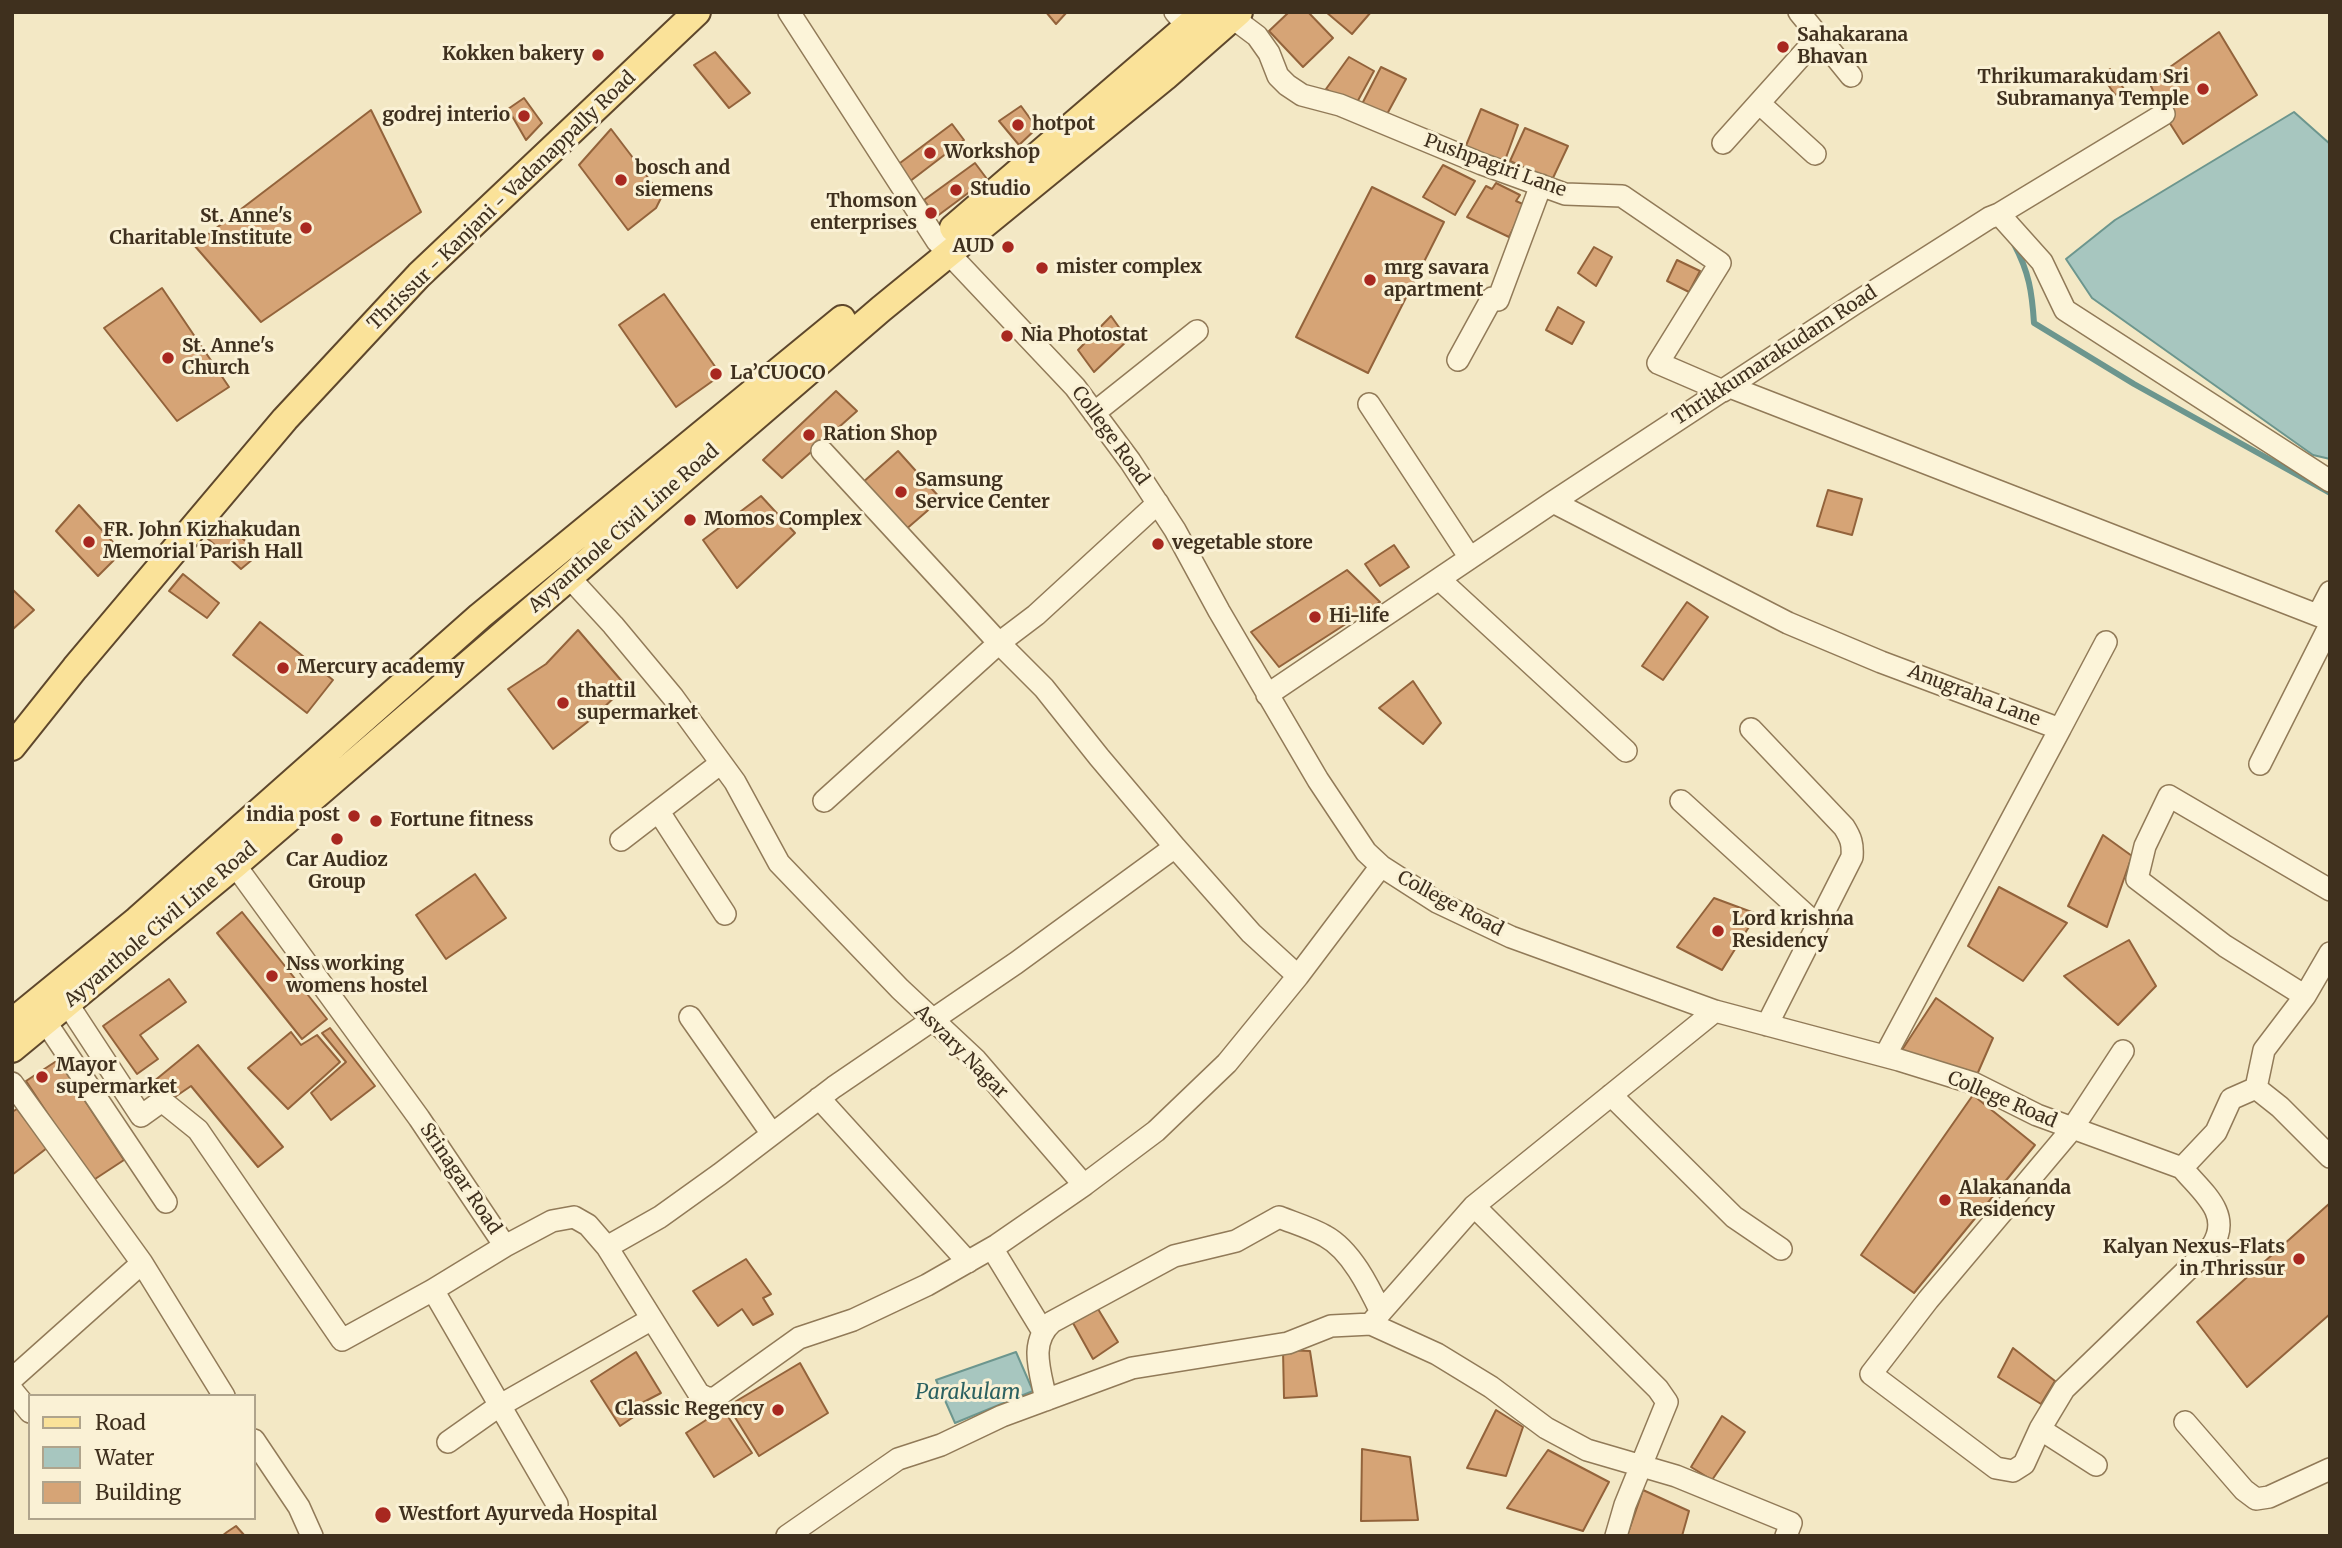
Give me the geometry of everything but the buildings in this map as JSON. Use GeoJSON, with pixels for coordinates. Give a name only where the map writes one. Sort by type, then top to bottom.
{"type":"FeatureCollection","features":[{"type":"Feature","properties":{"kind":"main road","name":"Thrissur - Kanjani - Vadanappally Road"},"geometry":{"type":"LineString","coordinates":[[12,747],[75,668],[294,409],[419,275],[697,12]]}},
{"type":"Feature","properties":{"kind":"main road","name":"Ayyanthole Civil Line Road"},"geometry":{"type":"LineString","coordinates":[[943,247],[1165,77],[1236,15]]}},
{"type":"Feature","properties":{"kind":"main road","name":"Ayyanthole Civil Line Road"},"geometry":{"type":"LineString","coordinates":[[12,1049],[235,864],[568,576],[943,247],[1189,17]]}},
{"type":"Feature","properties":{"kind":"main road"},"geometry":{"type":"LineString","coordinates":[[12,1023],[137,920],[480,616],[943,247]]}},
{"type":"Feature","properties":{"kind":"street","name":"College Road"},"geometry":{"type":"LineString","coordinates":[[789,12],[943,247],[1075,387],[1158,503],[1318,780],[1366,852],[1381,866],[1437,902],[1511,937],[1715,1011],[1885,1056],[1973,1083],[2037,1115],[2182,1168]]}},
{"type":"Feature","properties":{"kind":"street"},"geometry":{"type":"LineString","coordinates":[[1798,12],[1851,76]]}},
{"type":"Feature","properties":{"kind":"street","name":"Pushpagiri Lane"},"geometry":{"type":"LineString","coordinates":[[1236,15],[1264,44],[1278,76],[1302,94],[1340,105],[1399,131],[1565,194],[1622,196],[1720,263],[1658,363],[1726,389]]}},
{"type":"Feature","properties":{"kind":"street"},"geometry":{"type":"LineString","coordinates":[[1723,143],[1819,36]]}},
{"type":"Feature","properties":{"kind":"street"},"geometry":{"type":"LineString","coordinates":[[1815,154],[1759,103],[1819,36]]}},
{"type":"Feature","properties":{"kind":"street","name":"Thrikkumarakudam Road"},"geometry":{"type":"LineString","coordinates":[[1267,695],[1854,304],[1989,218],[2000,214],[2164,114]]}},
{"type":"Feature","properties":{"kind":"street"},"geometry":{"type":"LineString","coordinates":[[1458,360],[1493,298],[1498,300],[1541,185]]}},
{"type":"Feature","properties":{"kind":"street"},"geometry":{"type":"LineString","coordinates":[[2000,214],[2042,262],[2065,310],[2330,481]]}},
{"type":"Feature","properties":{"kind":"street"},"geometry":{"type":"LineString","coordinates":[[1094,413],[1197,331]]}},
{"type":"Feature","properties":{"kind":"street"},"geometry":{"type":"LineString","coordinates":[[1726,389],[2326,620]]}},
{"type":"Feature","properties":{"kind":"street"},"geometry":{"type":"LineString","coordinates":[[1369,404],[1470,558]]}},
{"type":"Feature","properties":{"kind":"street"},"geometry":{"type":"LineString","coordinates":[[822,451],[1044,688],[1175,847],[1251,933],[1298,976]]}},
{"type":"Feature","properties":{"kind":"street","name":"Anugraha Lane"},"geometry":{"type":"LineString","coordinates":[[1553,502],[1788,623],[1881,662],[2060,729],[1885,1056]]}},
{"type":"Feature","properties":{"kind":"street"},"geometry":{"type":"LineString","coordinates":[[824,802],[1158,503]]}},
{"type":"Feature","properties":{"kind":"street","name":"Asvary Nagar"},"geometry":{"type":"LineString","coordinates":[[568,576],[673,697],[735,782],[779,863],[931,1020],[976,1060],[1084,1185]]}},
{"type":"Feature","properties":{"kind":"street"},"geometry":{"type":"LineString","coordinates":[[1439,579],[1626,751]]}},
{"type":"Feature","properties":{"kind":"street"},"geometry":{"type":"LineString","coordinates":[[2260,764],[2326,620],[2330,592]]}},
{"type":"Feature","properties":{"kind":"street"},"geometry":{"type":"LineString","coordinates":[[2060,729],[2106,642]]}},
{"type":"Feature","properties":{"kind":"street"},"geometry":{"type":"LineString","coordinates":[[1751,729],[1850,836],[1853,846],[1852,858],[1767,1025]]}},
{"type":"Feature","properties":{"kind":"street"},"geometry":{"type":"LineString","coordinates":[[621,840],[721,763]]}},
{"type":"Feature","properties":{"kind":"street"},"geometry":{"type":"LineString","coordinates":[[2305,996],[2225,946],[2137,879],[2145,846],[2169,796],[2330,890]]}},
{"type":"Feature","properties":{"kind":"street"},"geometry":{"type":"LineString","coordinates":[[1681,801],[1818,925]]}},
{"type":"Feature","properties":{"kind":"street"},"geometry":{"type":"LineString","coordinates":[[659,812],[725,914]]}},
{"type":"Feature","properties":{"kind":"street"},"geometry":{"type":"LineString","coordinates":[[1175,847],[1016,963],[819,1098],[660,1217],[607,1247],[699,1394],[715,1398],[799,1338],[853,1320],[968,1262],[1084,1185],[1156,1131],[1227,1063],[1298,976],[1381,866]]}},
{"type":"Feature","properties":{"kind":"street","name":"Srinagar Road"},"geometry":{"type":"LineString","coordinates":[[235,864],[419,1118],[505,1246],[552,1221],[574,1217],[588,1225],[607,1247]]}},
{"type":"Feature","properties":{"kind":"street"},"geometry":{"type":"LineString","coordinates":[[2256,1088],[2264,1050],[2305,996],[2330,953]]}},
{"type":"Feature","properties":{"kind":"street"},"geometry":{"type":"LineString","coordinates":[[67,1003],[141,1116],[162,1101],[198,1130],[342,1340],[433,1290],[505,1246]]}},
{"type":"Feature","properties":{"kind":"street"},"geometry":{"type":"LineString","coordinates":[[787,1536],[898,1459],[941,1445],[1002,1416],[1132,1368],[1288,1343],[1331,1326],[1376,1318],[1474,1206],[1715,1011]]}},
{"type":"Feature","properties":{"kind":"street"},"geometry":{"type":"LineString","coordinates":[[690,1017],[772,1134]]}},
{"type":"Feature","properties":{"kind":"street"},"geometry":{"type":"LineString","coordinates":[[45,1021],[166,1202]]}},
{"type":"Feature","properties":{"kind":"street"},"geometry":{"type":"LineString","coordinates":[[2123,1051],[2072,1129],[1928,1300],[1871,1374],[1996,1468],[2013,1471],[2024,1464],[2040,1429],[2064,1389],[2212,1246],[2220,1234],[2216,1208],[2182,1168],[2216,1132],[2231,1099],[2256,1088]]}},
{"type":"Feature","properties":{"kind":"street"},"geometry":{"type":"LineString","coordinates":[[12,1083],[142,1263],[223,1394]]}},
{"type":"Feature","properties":{"kind":"street"},"geometry":{"type":"LineString","coordinates":[[2256,1088],[2280,1107],[2330,1157]]}},
{"type":"Feature","properties":{"kind":"street"},"geometry":{"type":"LineString","coordinates":[[1612,1095],[1734,1217],[1781,1249]]}},
{"type":"Feature","properties":{"kind":"street"},"geometry":{"type":"LineString","coordinates":[[819,1098],[968,1262]]}},
{"type":"Feature","properties":{"kind":"street"},"geometry":{"type":"LineString","coordinates":[[1474,1206],[1663,1394],[1667,1402],[1625,1505],[1616,1536]]}},
{"type":"Feature","properties":{"kind":"street"},"geometry":{"type":"LineString","coordinates":[[1046,1400],[1037,1353],[1042,1330],[1063,1315],[1154,1265],[1174,1256],[1236,1241],[1279,1217],[1328,1237],[1350,1259],[1365,1280],[1376,1318],[1491,1387],[1546,1428],[1587,1450],[1676,1476],[1791,1523],[1786,1536]]}},
{"type":"Feature","properties":{"kind":"street"},"geometry":{"type":"LineString","coordinates":[[992,1248],[1042,1330]]}},
{"type":"Feature","properties":{"kind":"street"},"geometry":{"type":"LineString","coordinates":[[12,1379],[142,1263]]}},
{"type":"Feature","properties":{"kind":"street"},"geometry":{"type":"LineString","coordinates":[[433,1290],[557,1504]]}},
{"type":"Feature","properties":{"kind":"street"},"geometry":{"type":"LineString","coordinates":[[448,1441],[499,1406],[652,1319]]}},
{"type":"Feature","properties":{"kind":"street"},"geometry":{"type":"LineString","coordinates":[[12,1391],[28,1410]]}},
{"type":"Feature","properties":{"kind":"street"},"geometry":{"type":"LineString","coordinates":[[2185,1422],[2244,1490],[2256,1499],[2269,1497],[2330,1469]]}},
{"type":"Feature","properties":{"kind":"street"},"geometry":{"type":"LineString","coordinates":[[2040,1429],[2096,1465]]}},
{"type":"Feature","properties":{"kind":"street"},"geometry":{"type":"LineString","coordinates":[[256,1443],[299,1507],[312,1536]]}},
{"type":"Feature","properties":{"kind":"water"},"geometry":{"type":"Polygon","coordinates":[[[2294,112],[2330,144],[2330,459],[2313,455],[2092,298],[2066,259],[2115,220],[2294,112]]]}},
{"type":"Feature","properties":{"kind":"water","name":"Parakulam"},"geometry":{"type":"Polygon","coordinates":[[[1016,1352],[1033,1391],[955,1423],[936,1380],[1016,1352]]]}},
{"type":"Feature","properties":{"kind":"waterway"},"geometry":{"type":"LineString","coordinates":[[2014,244],[2029,282],[2034,323],[2134,384],[2330,493]]}},
{"type":"Feature","properties":{"kind":"place","name":"Sahakarana Bhavan"},"geometry":{"type":"Point","coordinates":[1783,47]}},
{"type":"Feature","properties":{"kind":"place","name":"Kokken bakery"},"geometry":{"type":"Point","coordinates":[598,55]}},
{"type":"Feature","properties":{"kind":"place","name":"Thrikumarakudam Sri Subramanya Temple"},"geometry":{"type":"Point","coordinates":[2203,89]}},
{"type":"Feature","properties":{"kind":"place","name":"godrej interio"},"geometry":{"type":"Point","coordinates":[524,116]}},
{"type":"Feature","properties":{"kind":"place","name":"hotpot"},"geometry":{"type":"Point","coordinates":[1018,125]}},
{"type":"Feature","properties":{"kind":"place","name":"Workshop"},"geometry":{"type":"Point","coordinates":[930,153]}},
{"type":"Feature","properties":{"kind":"place","name":"bosch and siemens"},"geometry":{"type":"Point","coordinates":[621,180]}},
{"type":"Feature","properties":{"kind":"place","name":"Studio"},"geometry":{"type":"Point","coordinates":[956,190]}},
{"type":"Feature","properties":{"kind":"place","name":"Thomson enterprises"},"geometry":{"type":"Point","coordinates":[931,213]}},
{"type":"Feature","properties":{"kind":"place","name":"St. Anne's Charitable Institute"},"geometry":{"type":"Point","coordinates":[306,228]}},
{"type":"Feature","properties":{"kind":"place","name":"AUD"},"geometry":{"type":"Point","coordinates":[1008,247]}},
{"type":"Feature","properties":{"kind":"place","name":"mister complex"},"geometry":{"type":"Point","coordinates":[1042,268]}},
{"type":"Feature","properties":{"kind":"place","name":"mrg savara apartment"},"geometry":{"type":"Point","coordinates":[1370,280]}},
{"type":"Feature","properties":{"kind":"place","name":"Nia Photostat"},"geometry":{"type":"Point","coordinates":[1007,336]}},
{"type":"Feature","properties":{"kind":"place","name":"St. Anne's Church"},"geometry":{"type":"Point","coordinates":[168,358]}},
{"type":"Feature","properties":{"kind":"place","name":"La’CUOCO"},"geometry":{"type":"Point","coordinates":[716,374]}},
{"type":"Feature","properties":{"kind":"place","name":"Ration Shop"},"geometry":{"type":"Point","coordinates":[809,435]}},
{"type":"Feature","properties":{"kind":"place","name":"Samsung Service Center"},"geometry":{"type":"Point","coordinates":[901,492]}},
{"type":"Feature","properties":{"kind":"place","name":"Momos Complex"},"geometry":{"type":"Point","coordinates":[690,520]}},
{"type":"Feature","properties":{"kind":"place","name":"FR. John Kizhakudan Memorial Parish Hall"},"geometry":{"type":"Point","coordinates":[89,542]}},
{"type":"Feature","properties":{"kind":"place","name":"vegetable store"},"geometry":{"type":"Point","coordinates":[1158,544]}},
{"type":"Feature","properties":{"kind":"place","name":"Hi-life"},"geometry":{"type":"Point","coordinates":[1315,617]}},
{"type":"Feature","properties":{"kind":"place","name":"Mercury academy"},"geometry":{"type":"Point","coordinates":[283,668]}},
{"type":"Feature","properties":{"kind":"place","name":"thattil supermarket"},"geometry":{"type":"Point","coordinates":[563,703]}},
{"type":"Feature","properties":{"kind":"place","name":"india post"},"geometry":{"type":"Point","coordinates":[354,816]}},
{"type":"Feature","properties":{"kind":"place","name":"Fortune fitness"},"geometry":{"type":"Point","coordinates":[376,821]}},
{"type":"Feature","properties":{"kind":"place","name":"Car Audioz Group"},"geometry":{"type":"Point","coordinates":[337,839]}},
{"type":"Feature","properties":{"kind":"place","name":"Lord krishna Residency"},"geometry":{"type":"Point","coordinates":[1718,931]}},
{"type":"Feature","properties":{"kind":"place","name":"Nss working womens hostel"},"geometry":{"type":"Point","coordinates":[272,976]}},
{"type":"Feature","properties":{"kind":"place","name":"Mayor supermarket"},"geometry":{"type":"Point","coordinates":[42,1077]}},
{"type":"Feature","properties":{"kind":"place","name":"Alakananda Residency"},"geometry":{"type":"Point","coordinates":[1945,1200]}},
{"type":"Feature","properties":{"kind":"place","name":"Kalyan Nexus-Flats in Thrissur"},"geometry":{"type":"Point","coordinates":[2299,1259]}},
{"type":"Feature","properties":{"kind":"place","name":"Classic Regency"},"geometry":{"type":"Point","coordinates":[778,1410]}},
{"type":"Feature","properties":{"kind":"place","name":"Westfort Ayurveda Hospital"},"geometry":{"type":"Point","coordinates":[383,1515]}}]}
